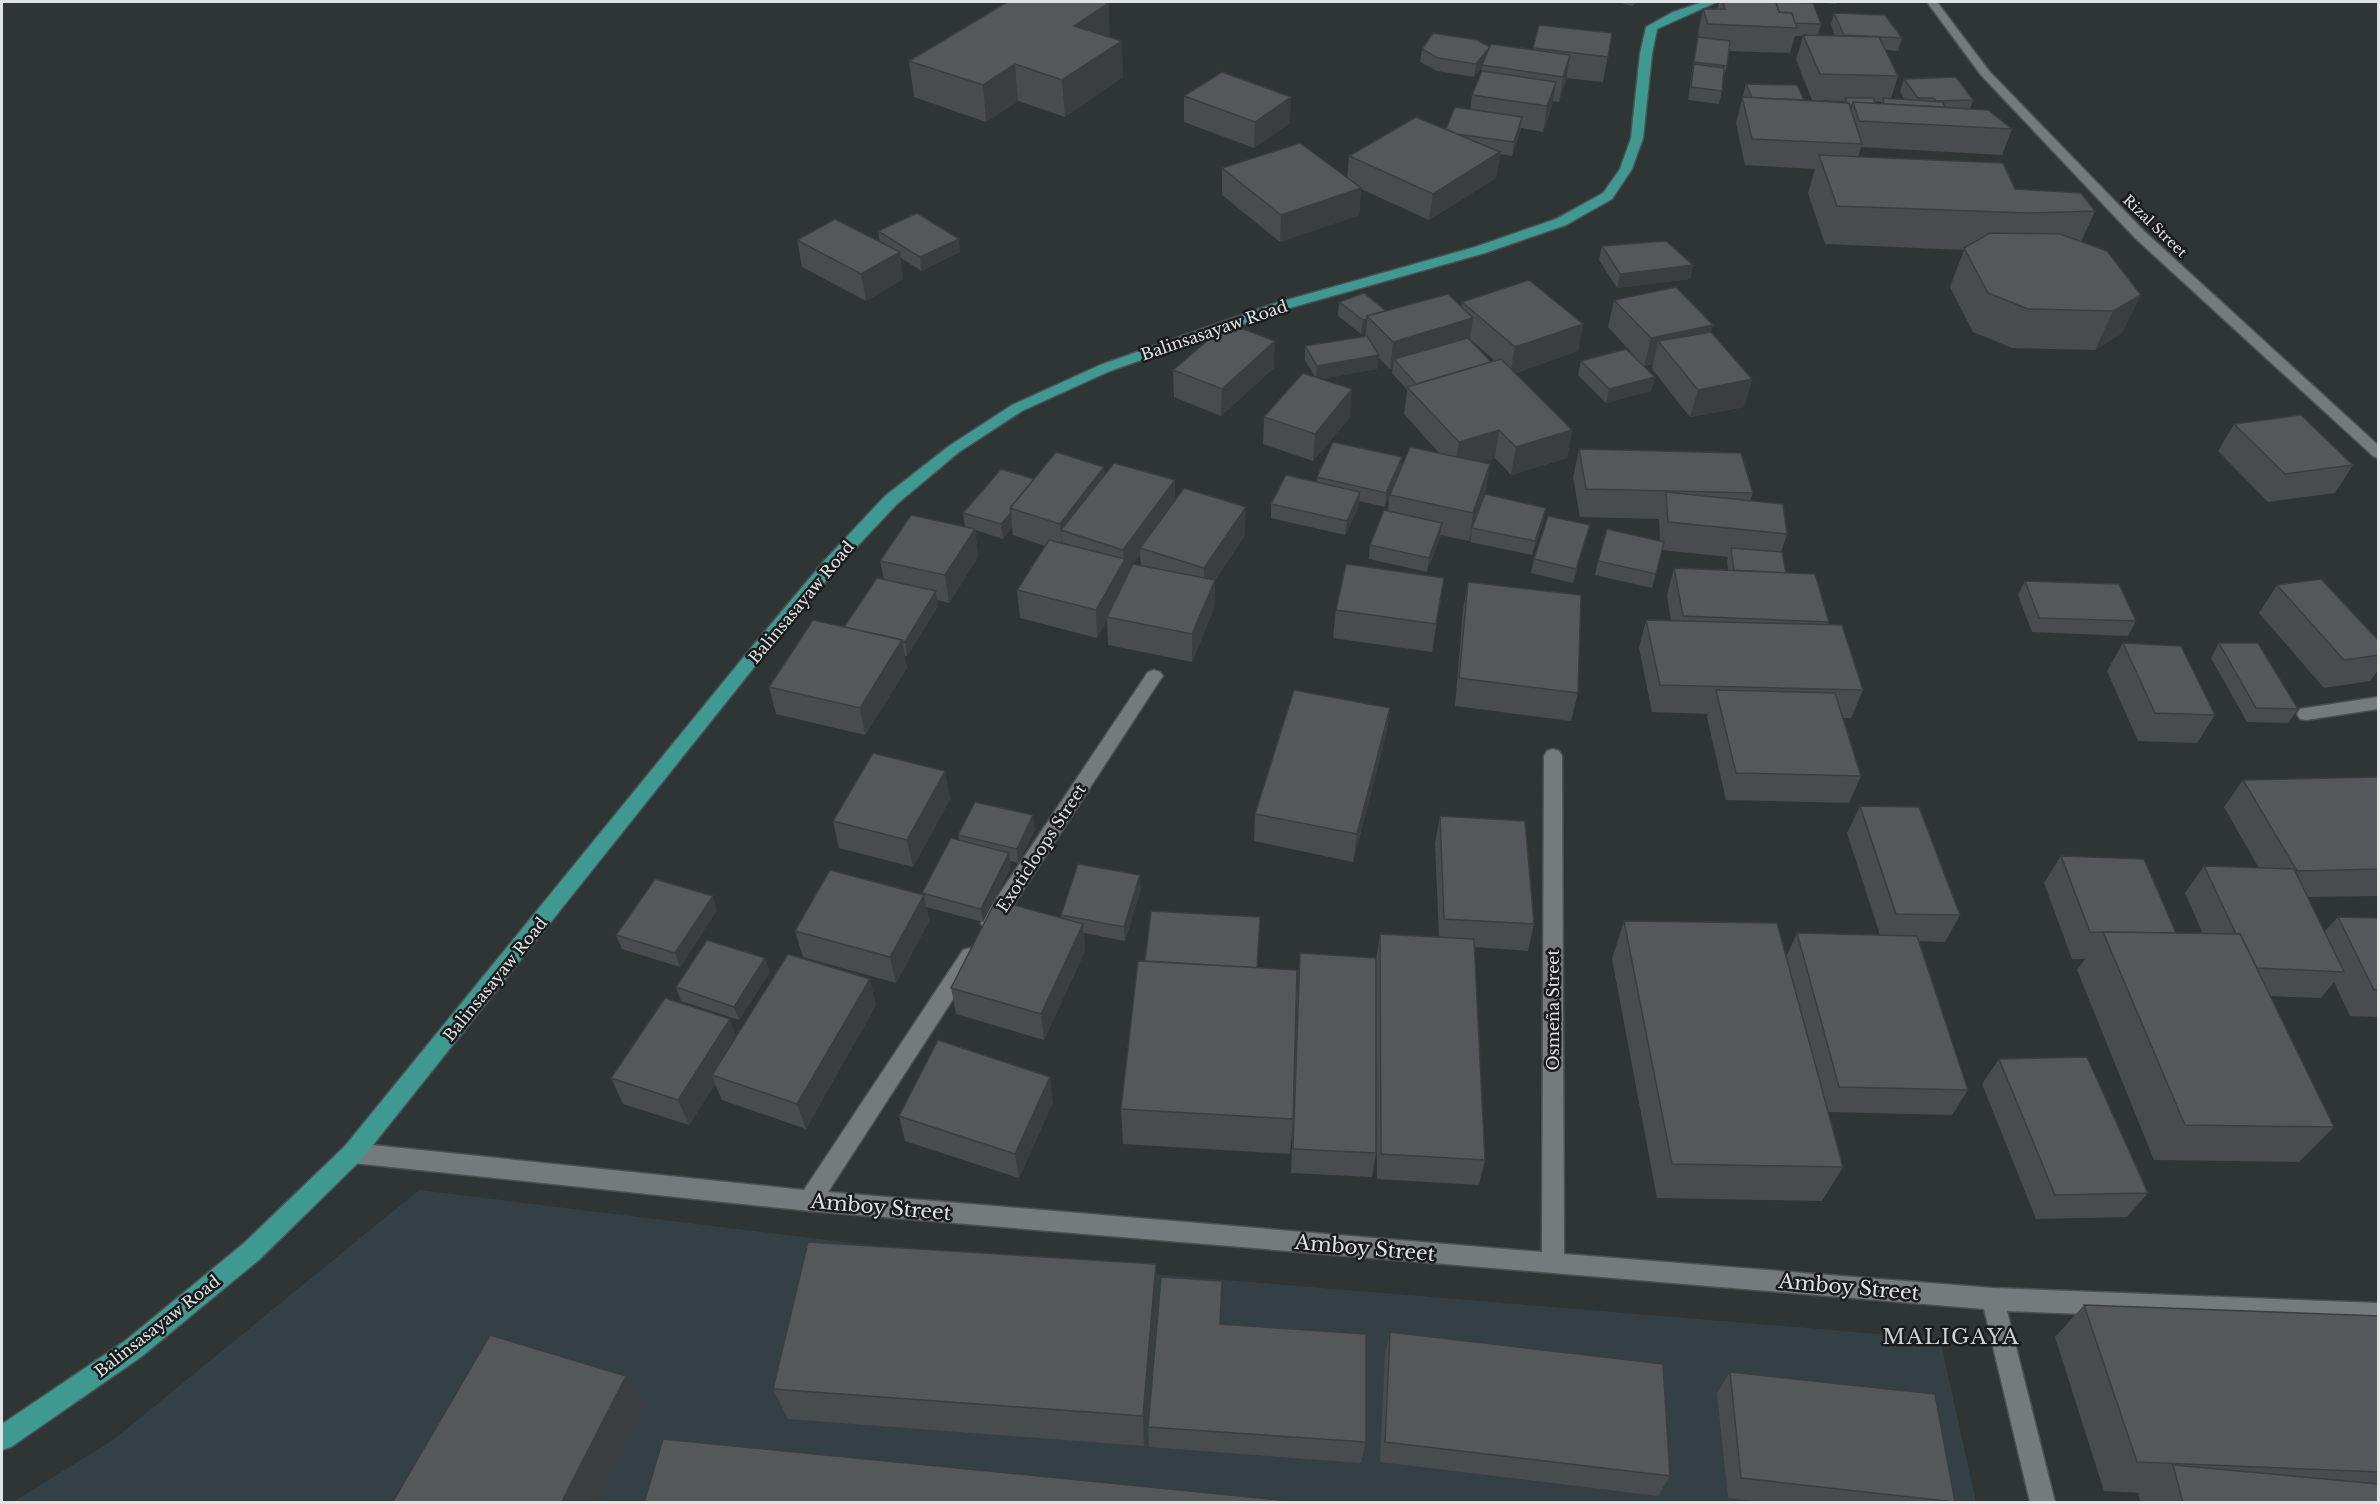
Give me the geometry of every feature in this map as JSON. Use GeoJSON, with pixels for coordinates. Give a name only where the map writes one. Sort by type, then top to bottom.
{"type":"FeatureCollection","features":[{"type":"Feature","properties":{"kind":"main road","name":"Balinsasayaw Road"},"geometry":{"type":"LineString","coordinates":[[2,1438],[142,1341],[252,1251],[353,1153],[757,652],[830,564],[891,500],[954,449],[1017,408],[1105,368],[1281,306],[1480,250],[1561,222],[1608,196],[1626,170],[1637,138],[1646,54],[1652,27],[1677,14],[1712,2]]}},
{"type":"Feature","properties":{"kind":"street","name":"Rizal Street"},"geometry":{"type":"LineString","coordinates":[[1932,2],[1985,73],[2140,235],[2379,453]]}},
{"type":"Feature","properties":{"kind":"street","name":"Exoticloops Street"},"geometry":{"type":"LineString","coordinates":[[810,1201],[1154,676]]}},
{"type":"Feature","properties":{"kind":"street"},"geometry":{"type":"LineString","coordinates":[[2306,714],[2379,703]]}},
{"type":"Feature","properties":{"kind":"street","name":"Osmeña Street"},"geometry":{"type":"LineString","coordinates":[[1553,756],[1553,1263]]}},
{"type":"Feature","properties":{"kind":"street","name":"Amboy Street"},"geometry":{"type":"LineString","coordinates":[[353,1153],[810,1201],[1993,1299],[2379,1314]]}},
{"type":"Feature","properties":{"kind":"street"},"geometry":{"type":"LineString","coordinates":[[1993,1299],[2042,1503]]}},
{"type":"Feature","properties":{"kind":"shaded area"},"geometry":{"type":"Polygon","coordinates":[[[419,1190],[1008,1262],[1940,1339],[1976,1502],[13,1502],[113,1440],[419,1190]]]}},
{"type":"Feature","properties":{"kind":"building"},"geometry":{"type":"Polygon","coordinates":[[[1007,2],[1109,3],[1074,26],[1122,41],[1062,80],[1015,64],[983,85],[909,61],[1007,2]]]}},
{"type":"Feature","properties":{"kind":"building"},"geometry":{"type":"Polygon","coordinates":[[[1723,2],[1776,2],[1779,12],[1792,13],[1797,28],[1708,24],[1703,9],[1725,9],[1723,2]]]}},
{"type":"Feature","properties":{"kind":"building"},"geometry":{"type":"Polygon","coordinates":[[[1776,2],[1813,3],[1821,24],[1795,23],[1792,13],[1779,12],[1776,2]]]}},
{"type":"Feature","properties":{"kind":"building"},"geometry":{"type":"Polygon","coordinates":[[[1834,13],[1885,15],[1902,38],[1844,35],[1834,13]]]}},
{"type":"Feature","properties":{"kind":"building"},"geometry":{"type":"Polygon","coordinates":[[[1539,25],[1612,33],[1608,57],[1533,48],[1539,25]]]}},
{"type":"Feature","properties":{"kind":"building"},"geometry":{"type":"Polygon","coordinates":[[[1433,33],[1477,40],[1490,47],[1476,64],[1438,58],[1422,49],[1433,33]]]}},
{"type":"Feature","properties":{"kind":"building"},"geometry":{"type":"Polygon","coordinates":[[[1803,35],[1879,37],[1898,76],[1820,74],[1803,35]]]}},
{"type":"Feature","properties":{"kind":"building"},"geometry":{"type":"Polygon","coordinates":[[[1698,37],[1730,41],[1727,66],[1694,62],[1698,37]]]}},
{"type":"Feature","properties":{"kind":"building"},"geometry":{"type":"Polygon","coordinates":[[[1491,44],[1570,55],[1563,77],[1482,65],[1491,44]]]}},
{"type":"Feature","properties":{"kind":"building"},"geometry":{"type":"Polygon","coordinates":[[[1694,64],[1724,68],[1722,91],[1691,87],[1694,64]]]}},
{"type":"Feature","properties":{"kind":"building"},"geometry":{"type":"Polygon","coordinates":[[[1482,71],[1556,82],[1547,106],[1472,95],[1482,71]]]}},
{"type":"Feature","properties":{"kind":"building"},"geometry":{"type":"Polygon","coordinates":[[[1222,72],[1291,97],[1255,122],[1184,96],[1222,72]]]}},
{"type":"Feature","properties":{"kind":"building"},"geometry":{"type":"Polygon","coordinates":[[[1956,77],[1973,100],[1936,101],[1934,98],[1918,98],[1904,79],[1956,77]]]}},
{"type":"Feature","properties":{"kind":"building"},"geometry":{"type":"Polygon","coordinates":[[[1746,84],[1797,85],[1804,100],[1752,98],[1746,84]]]}},
{"type":"Feature","properties":{"kind":"building"},"geometry":{"type":"Polygon","coordinates":[[[1742,97],[1849,103],[1862,144],[1752,139],[1742,97]]]}},
{"type":"Feature","properties":{"kind":"building"},"geometry":{"type":"Polygon","coordinates":[[[1845,98],[1873,98],[1876,104],[1853,102],[1851,109],[1845,98]]]}},
{"type":"Feature","properties":{"kind":"building"},"geometry":{"type":"Polygon","coordinates":[[[1883,98],[1943,102],[1945,107],[1884,104],[1883,98]]]}},
{"type":"Feature","properties":{"kind":"building"},"geometry":{"type":"Polygon","coordinates":[[[1853,102],[1988,110],[2012,129],[1859,121],[1853,102]]]}},
{"type":"Feature","properties":{"kind":"building"},"geometry":{"type":"Polygon","coordinates":[[[1455,107],[1522,117],[1514,142],[1456,134],[1446,129],[1455,107]]]}},
{"type":"Feature","properties":{"kind":"building"},"geometry":{"type":"Polygon","coordinates":[[[1416,117],[1500,152],[1433,194],[1349,156],[1416,117]]]}},
{"type":"Feature","properties":{"kind":"building"},"geometry":{"type":"Polygon","coordinates":[[[1300,143],[1361,188],[1281,215],[1222,168],[1300,143]]]}},
{"type":"Feature","properties":{"kind":"building"},"geometry":{"type":"Polygon","coordinates":[[[1819,155],[2003,163],[2015,189],[2081,193],[2095,211],[2028,213],[1837,206],[1819,155]]]}},
{"type":"Feature","properties":{"kind":"building"},"geometry":{"type":"Polygon","coordinates":[[[917,213],[959,239],[920,257],[878,231],[917,213]]]}},
{"type":"Feature","properties":{"kind":"building"},"geometry":{"type":"Polygon","coordinates":[[[835,219],[900,252],[861,274],[797,240],[835,219]]]}},
{"type":"Feature","properties":{"kind":"building"},"geometry":{"type":"Polygon","coordinates":[[[1990,233],[2060,234],[2107,251],[2141,295],[2113,311],[2028,309],[1988,293],[1964,248],[1990,233]]]}},
{"type":"Feature","properties":{"kind":"building"},"geometry":{"type":"Polygon","coordinates":[[[1666,241],[1693,265],[1620,274],[1602,246],[1666,241]]]}},
{"type":"Feature","properties":{"kind":"building"},"geometry":{"type":"Polygon","coordinates":[[[1529,280],[1583,324],[1515,347],[1462,302],[1529,280]]]}},
{"type":"Feature","properties":{"kind":"building"},"geometry":{"type":"Polygon","coordinates":[[[1676,287],[1713,325],[1651,338],[1614,300],[1676,287]]]}},
{"type":"Feature","properties":{"kind":"building"},"geometry":{"type":"Polygon","coordinates":[[[1364,293],[1386,311],[1367,316],[1367,319],[1363,320],[1339,302],[1364,293]]]}},
{"type":"Feature","properties":{"kind":"building"},"geometry":{"type":"Polygon","coordinates":[[[1448,294],[1473,318],[1393,342],[1367,316],[1448,294]]]}},
{"type":"Feature","properties":{"kind":"building"},"geometry":{"type":"Polygon","coordinates":[[[1228,323],[1275,341],[1222,389],[1173,370],[1228,323]]]}},
{"type":"Feature","properties":{"kind":"building"},"geometry":{"type":"Polygon","coordinates":[[[1711,332],[1752,379],[1698,390],[1658,341],[1711,332]]]}},
{"type":"Feature","properties":{"kind":"building"},"geometry":{"type":"Polygon","coordinates":[[[1367,336],[1379,355],[1317,366],[1305,346],[1367,336]]]}},
{"type":"Feature","properties":{"kind":"building"},"geometry":{"type":"Polygon","coordinates":[[[1468,338],[1491,362],[1416,384],[1394,359],[1468,338]]]}},
{"type":"Feature","properties":{"kind":"building"},"geometry":{"type":"Polygon","coordinates":[[[1626,349],[1655,377],[1609,389],[1581,361],[1626,349]]]}},
{"type":"Feature","properties":{"kind":"building"},"geometry":{"type":"Polygon","coordinates":[[[1501,359],[1572,430],[1516,447],[1499,430],[1459,442],[1407,387],[1501,359]]]}},
{"type":"Feature","properties":{"kind":"building"},"geometry":{"type":"Polygon","coordinates":[[[1303,373],[1352,389],[1315,434],[1264,417],[1303,373]]]}},
{"type":"Feature","properties":{"kind":"building"},"geometry":{"type":"Polygon","coordinates":[[[2301,415],[2353,465],[2285,474],[2234,424],[2301,415]]]}},
{"type":"Feature","properties":{"kind":"building"},"geometry":{"type":"Polygon","coordinates":[[[1333,442],[1402,457],[1386,493],[1317,477],[1333,442]]]}},
{"type":"Feature","properties":{"kind":"building"},"geometry":{"type":"Polygon","coordinates":[[[1410,447],[1490,464],[1473,513],[1390,495],[1410,447]]]}},
{"type":"Feature","properties":{"kind":"building"},"geometry":{"type":"Polygon","coordinates":[[[1579,449],[1741,453],[1753,493],[1586,489],[1579,449]]]}},
{"type":"Feature","properties":{"kind":"building"},"geometry":{"type":"Polygon","coordinates":[[[1056,452],[1104,467],[1060,524],[1010,508],[1056,452]]]}},
{"type":"Feature","properties":{"kind":"building"},"geometry":{"type":"Polygon","coordinates":[[[1114,463],[1175,480],[1123,550],[1061,530],[1114,463]]]}},
{"type":"Feature","properties":{"kind":"building"},"geometry":{"type":"Polygon","coordinates":[[[1001,469],[1034,479],[1010,508],[1011,513],[1001,524],[963,513],[1001,469]]]}},
{"type":"Feature","properties":{"kind":"building"},"geometry":{"type":"Polygon","coordinates":[[[1286,475],[1360,492],[1347,521],[1271,504],[1286,475]]]}},
{"type":"Feature","properties":{"kind":"building"},"geometry":{"type":"Polygon","coordinates":[[[1184,488],[1246,507],[1204,568],[1140,548],[1184,488]]]}},
{"type":"Feature","properties":{"kind":"building"},"geometry":{"type":"Polygon","coordinates":[[[1666,492],[1783,504],[1787,534],[1668,522],[1666,492]]]}},
{"type":"Feature","properties":{"kind":"building"},"geometry":{"type":"Polygon","coordinates":[[[1485,494],[1546,508],[1535,541],[1472,528],[1485,494]]]}},
{"type":"Feature","properties":{"kind":"building"},"geometry":{"type":"Polygon","coordinates":[[[1384,510],[1442,523],[1429,558],[1370,545],[1384,510]]]}},
{"type":"Feature","properties":{"kind":"building"},"geometry":{"type":"Polygon","coordinates":[[[911,515],[975,529],[945,575],[880,561],[911,515]]]}},
{"type":"Feature","properties":{"kind":"building"},"geometry":{"type":"Polygon","coordinates":[[[1548,516],[1590,525],[1576,569],[1534,559],[1548,516]]]}},
{"type":"Feature","properties":{"kind":"building"},"geometry":{"type":"Polygon","coordinates":[[[1607,529],[1664,542],[1656,574],[1598,561],[1607,529]]]}},
{"type":"Feature","properties":{"kind":"building"},"geometry":{"type":"Polygon","coordinates":[[[1049,540],[1125,559],[1096,610],[1017,590],[1049,540]]]}},
{"type":"Feature","properties":{"kind":"building"},"geometry":{"type":"Polygon","coordinates":[[[1731,548],[1782,552],[1786,573],[1734,570],[1731,548]]]}},
{"type":"Feature","properties":{"kind":"building"},"geometry":{"type":"Polygon","coordinates":[[[1133,564],[1215,580],[1192,634],[1107,617],[1133,564]]]}},
{"type":"Feature","properties":{"kind":"building"},"geometry":{"type":"Polygon","coordinates":[[[1346,564],[1444,578],[1436,624],[1336,610],[1346,564]]]}},
{"type":"Feature","properties":{"kind":"building"},"geometry":{"type":"Polygon","coordinates":[[[1674,568],[1815,574],[1829,622],[1683,616],[1674,568]]]}},
{"type":"Feature","properties":{"kind":"building"},"geometry":{"type":"Polygon","coordinates":[[[877,578],[936,591],[905,642],[844,627],[877,578]]]}},
{"type":"Feature","properties":{"kind":"building"},"geometry":{"type":"Polygon","coordinates":[[[2321,579],[2379,641],[2379,655],[2344,660],[2277,585],[2321,579]]]}},
{"type":"Feature","properties":{"kind":"building"},"geometry":{"type":"Polygon","coordinates":[[[2025,581],[2119,584],[2136,621],[2039,618],[2025,581]]]}},
{"type":"Feature","properties":{"kind":"building"},"geometry":{"type":"Polygon","coordinates":[[[1468,582],[1581,595],[1578,693],[1459,678],[1468,582]]]}},
{"type":"Feature","properties":{"kind":"building"},"geometry":{"type":"Polygon","coordinates":[[[813,620],[902,640],[860,708],[769,687],[813,620]]]}},
{"type":"Feature","properties":{"kind":"building"},"geometry":{"type":"Polygon","coordinates":[[[1646,620],[1842,625],[1863,690],[1660,685],[1646,620]]]}},
{"type":"Feature","properties":{"kind":"building"},"geometry":{"type":"Polygon","coordinates":[[[2123,643],[2181,646],[2215,715],[2155,713],[2123,643]]]}},
{"type":"Feature","properties":{"kind":"building"},"geometry":{"type":"Polygon","coordinates":[[[2219,643],[2258,643],[2298,709],[2256,708],[2219,643]]]}},
{"type":"Feature","properties":{"kind":"building"},"geometry":{"type":"Polygon","coordinates":[[[1294,690],[1390,708],[1357,834],[1255,814],[1294,690]]]}},
{"type":"Feature","properties":{"kind":"building"},"geometry":{"type":"Polygon","coordinates":[[[1716,690],[1835,693],[1861,776],[1736,773],[1716,690]]]}},
{"type":"Feature","properties":{"kind":"building"},"geometry":{"type":"Polygon","coordinates":[[[873,753],[945,771],[907,840],[833,821],[873,753]]]}},
{"type":"Feature","properties":{"kind":"building"},"geometry":{"type":"Polygon","coordinates":[[[2379,777],[2379,869],[2297,871],[2243,780],[2379,777]]]}},
{"type":"Feature","properties":{"kind":"building"},"geometry":{"type":"Polygon","coordinates":[[[975,802],[1033,815],[1017,849],[958,835],[975,802]]]}},
{"type":"Feature","properties":{"kind":"building"},"geometry":{"type":"Polygon","coordinates":[[[1860,806],[1919,807],[1960,915],[1896,914],[1860,806]]]}},
{"type":"Feature","properties":{"kind":"building"},"geometry":{"type":"Polygon","coordinates":[[[1440,816],[1525,821],[1534,924],[1444,919],[1440,816]]]}},
{"type":"Feature","properties":{"kind":"building"},"geometry":{"type":"Polygon","coordinates":[[[951,838],[1009,853],[981,909],[922,893],[951,838]]]}},
{"type":"Feature","properties":{"kind":"building"},"geometry":{"type":"Polygon","coordinates":[[[2061,856],[2144,859],[2176,933],[2090,932],[2061,856]]]}},
{"type":"Feature","properties":{"kind":"building"},"geometry":{"type":"Polygon","coordinates":[[[1078,864],[1140,875],[1124,927],[1061,915],[1078,864]]]}},
{"type":"Feature","properties":{"kind":"building"},"geometry":{"type":"Polygon","coordinates":[[[2204,866],[2294,869],[2344,972],[2257,968],[2240,934],[2236,934],[2204,866]]]}},
{"type":"Feature","properties":{"kind":"building"},"geometry":{"type":"Polygon","coordinates":[[[830,870],[924,895],[890,957],[795,931],[830,870]]]}},
{"type":"Feature","properties":{"kind":"building"},"geometry":{"type":"Polygon","coordinates":[[[655,879],[713,896],[675,953],[616,935],[655,879]]]}},
{"type":"Feature","properties":{"kind":"building"},"geometry":{"type":"Polygon","coordinates":[[[996,900],[1083,924],[1041,1014],[951,988],[996,900]]]}},
{"type":"Feature","properties":{"kind":"building"},"geometry":{"type":"Polygon","coordinates":[[[1151,911],[1260,917],[1257,968],[1145,961],[1151,911]]]}},
{"type":"Feature","properties":{"kind":"building"},"geometry":{"type":"Polygon","coordinates":[[[2338,917],[2379,918],[2379,990],[2374,990],[2338,917]]]}},
{"type":"Feature","properties":{"kind":"building"},"geometry":{"type":"Polygon","coordinates":[[[1624,921],[1777,923],[1843,1167],[1672,1164],[1624,921]]]}},
{"type":"Feature","properties":{"kind":"building"},"geometry":{"type":"Polygon","coordinates":[[[2103,932],[2240,934],[2334,1127],[2185,1125],[2103,932]]]}},
{"type":"Feature","properties":{"kind":"building"},"geometry":{"type":"Polygon","coordinates":[[[1797,933],[1917,936],[1968,1090],[1839,1087],[1797,933]]]}},
{"type":"Feature","properties":{"kind":"building"},"geometry":{"type":"Polygon","coordinates":[[[1380,934],[1474,939],[1485,1160],[1381,1154],[1380,934]]]}},
{"type":"Feature","properties":{"kind":"building"},"geometry":{"type":"Polygon","coordinates":[[[707,940],[765,958],[734,1007],[676,987],[707,940]]]}},
{"type":"Feature","properties":{"kind":"building"},"geometry":{"type":"Polygon","coordinates":[[[1300,953],[1376,958],[1376,1153],[1293,1149],[1300,953]]]}},
{"type":"Feature","properties":{"kind":"building"},"geometry":{"type":"Polygon","coordinates":[[[788,954],[870,979],[797,1104],[712,1075],[788,954]]]}},
{"type":"Feature","properties":{"kind":"building"},"geometry":{"type":"Polygon","coordinates":[[[1138,961],[1297,970],[1293,1119],[1121,1109],[1138,961]]]}},
{"type":"Feature","properties":{"kind":"building"},"geometry":{"type":"Polygon","coordinates":[[[665,998],[730,1019],[678,1100],[611,1078],[665,998]]]}},
{"type":"Feature","properties":{"kind":"building"},"geometry":{"type":"Polygon","coordinates":[[[938,1040],[1050,1077],[1015,1154],[899,1116],[938,1040]]]}},
{"type":"Feature","properties":{"kind":"building"},"geometry":{"type":"Polygon","coordinates":[[[2087,1057],[2148,1193],[2055,1195],[1999,1059],[2087,1057]]]}},
{"type":"Feature","properties":{"kind":"building"},"geometry":{"type":"Polygon","coordinates":[[[808,1242],[1156,1264],[1143,1416],[773,1389],[808,1242]]]}},
{"type":"Feature","properties":{"kind":"building"},"geometry":{"type":"Polygon","coordinates":[[[1161,1277],[1222,1281],[1220,1324],[1366,1334],[1366,1442],[1148,1427],[1161,1277]]]}},
{"type":"Feature","properties":{"kind":"building"},"geometry":{"type":"Polygon","coordinates":[[[2084,1305],[2379,1316],[2379,1472],[2137,1462],[2084,1305]]]}},
{"type":"Feature","properties":{"kind":"building"},"geometry":{"type":"Polygon","coordinates":[[[1390,1332],[1663,1364],[1670,1476],[1385,1442],[1390,1332]]]}},
{"type":"Feature","properties":{"kind":"building"},"geometry":{"type":"Polygon","coordinates":[[[490,1335],[626,1376],[561,1503],[392,1503],[490,1335]]]}},
{"type":"Feature","properties":{"kind":"building"},"geometry":{"type":"Polygon","coordinates":[[[1730,1372],[1935,1394],[1955,1502],[1741,1478],[1730,1372]]]}},
{"type":"Feature","properties":{"kind":"building"},"geometry":{"type":"Polygon","coordinates":[[[663,1439],[1311,1503],[644,1503],[663,1439]]]}},
{"type":"Feature","properties":{"kind":"building"},"geometry":{"type":"Polygon","coordinates":[[[2173,1465],[2379,1484],[2379,1503],[2183,1503],[2173,1465]]]}},
{"type":"Feature","properties":{"kind":"district","name":"MALIGAYA"},"geometry":{"type":"Point","coordinates":[1951,1337]}}]}
